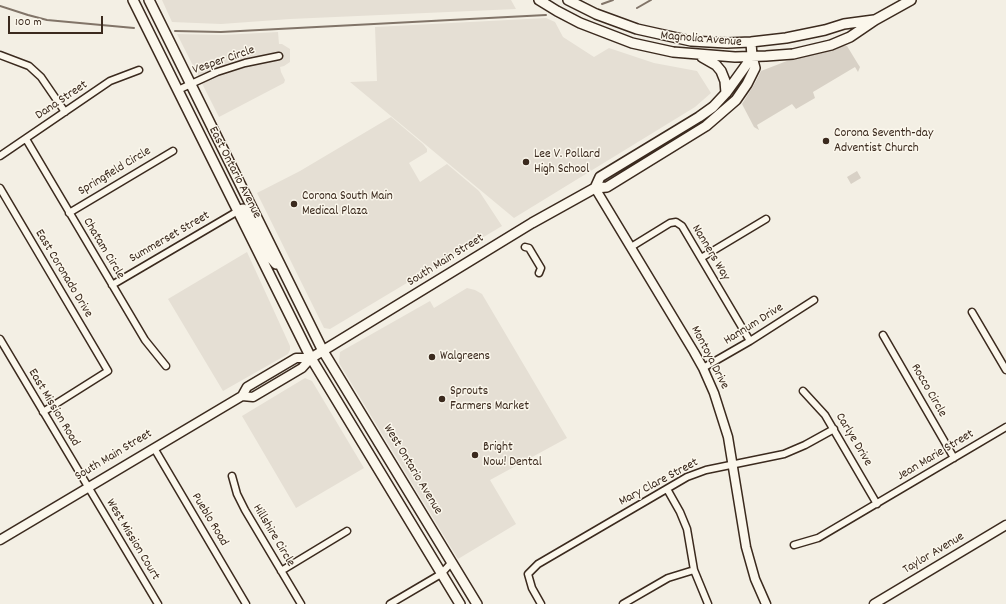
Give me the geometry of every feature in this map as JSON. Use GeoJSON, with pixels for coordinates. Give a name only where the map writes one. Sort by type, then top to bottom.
{"type":"FeatureCollection","features":[{"type":"Feature","properties":{"kind":"main road","name":"East Ontario Avenue"},"geometry":{"type":"LineString","coordinates":[[134,0],[311,358]]}},
{"type":"Feature","properties":{"kind":"main road","name":"East Ontario Avenue"},"geometry":{"type":"LineString","coordinates":[[149,0],[323,351]]}},
{"type":"Feature","properties":{"kind":"main road","name":"Magnolia Avenue"},"geometry":{"type":"LineString","coordinates":[[539,0],[580,23],[632,43],[673,52],[697,55],[752,57]]}},
{"type":"Feature","properties":{"kind":"main road","name":"Magnolia Avenue"},"geometry":{"type":"LineString","coordinates":[[568,0],[613,21],[656,34],[691,41],[727,43],[751,42]]}},
{"type":"Feature","properties":{"kind":"main road"},"geometry":{"type":"LineString","coordinates":[[752,57],[793,54],[831,45],[850,37],[875,20],[911,0]]}},
{"type":"Feature","properties":{"kind":"main road"},"geometry":{"type":"LineString","coordinates":[[751,42],[801,36],[844,24],[875,20]]}},
{"type":"Feature","properties":{"kind":"main road","name":"South Main Street"},"geometry":{"type":"LineString","coordinates":[[311,358],[522,230],[595,188],[607,187],[706,126],[736,100],[747,84],[755,68],[752,57],[751,42]]}},
{"type":"Feature","properties":{"kind":"main road"},"geometry":{"type":"LineString","coordinates":[[697,55],[709,60],[721,71],[725,81],[726,93]]}},
{"type":"Feature","properties":{"kind":"main road","name":"South Main Street"},"geometry":{"type":"LineString","coordinates":[[595,188],[600,177],[699,117],[713,106],[726,93],[752,57]]}},
{"type":"Feature","properties":{"kind":"main road"},"geometry":{"type":"LineString","coordinates":[[238,211],[244,209],[248,214],[269,256],[286,276]]}},
{"type":"Feature","properties":{"kind":"main road","name":"West Ontario Avenue"},"geometry":{"type":"LineString","coordinates":[[323,351],[477,604]]}},
{"type":"Feature","properties":{"kind":"main road"},"geometry":{"type":"LineString","coordinates":[[311,358],[460,604]]}},
{"type":"Feature","properties":{"kind":"street"},"geometry":{"type":"LineString","coordinates":[[0,55],[29,66],[41,77],[65,112]]}},
{"type":"Feature","properties":{"kind":"street","name":"Vesper Circle"},"geometry":{"type":"LineString","coordinates":[[178,90],[218,72],[245,63],[279,56]]}},
{"type":"Feature","properties":{"kind":"street","name":"Dana Street"},"geometry":{"type":"LineString","coordinates":[[0,156],[110,81],[139,70]]}},
{"type":"Feature","properties":{"kind":"street","name":"Chatam Circle"},"geometry":{"type":"LineString","coordinates":[[26,139],[145,340],[166,366]]}},
{"type":"Feature","properties":{"kind":"street","name":"Springfield Circle"},"geometry":{"type":"LineString","coordinates":[[69,212],[173,151]]}},
{"type":"Feature","properties":{"kind":"street","name":"East Coronado Drive"},"geometry":{"type":"LineString","coordinates":[[0,188],[108,371],[43,412]]}},
{"type":"Feature","properties":{"kind":"street","name":"Montoya Drive"},"geometry":{"type":"LineString","coordinates":[[595,188],[704,368],[721,413],[728,437],[746,547],[755,579],[766,604]]}},
{"type":"Feature","properties":{"kind":"street","name":"Summerset Street"},"geometry":{"type":"LineString","coordinates":[[112,285],[238,211]]}},
{"type":"Feature","properties":{"kind":"street"},"geometry":{"type":"LineString","coordinates":[[701,258],[766,219]]}},
{"type":"Feature","properties":{"kind":"street","name":"Nanners Way"},"geometry":{"type":"LineString","coordinates":[[630,247],[670,223],[676,222],[682,226],[750,341]]}},
{"type":"Feature","properties":{"kind":"street"},"geometry":{"type":"LineString","coordinates":[[525,247],[529,248],[541,268],[539,274]]}},
{"type":"Feature","properties":{"kind":"street","name":"Hannum Drive"},"geometry":{"type":"LineString","coordinates":[[704,368],[750,341],[814,300]]}},
{"type":"Feature","properties":{"kind":"street"},"geometry":{"type":"LineString","coordinates":[[972,312],[1006,370]]}},
{"type":"Feature","properties":{"kind":"street","name":"Rocco Circle"},"geometry":{"type":"LineString","coordinates":[[883,335],[954,458]]}},
{"type":"Feature","properties":{"kind":"street","name":"East Mission Road"},"geometry":{"type":"LineString","coordinates":[[0,339],[88,487]]}},
{"type":"Feature","properties":{"kind":"street","name":"South Main Street"},"geometry":{"type":"LineString","coordinates":[[0,540],[242,396],[247,387],[296,358],[311,358]]}},
{"type":"Feature","properties":{"kind":"street","name":"South Main Street"},"geometry":{"type":"LineString","coordinates":[[242,396],[253,398],[302,368],[311,358]]}},
{"type":"Feature","properties":{"kind":"street","name":"Carlye Drive"},"geometry":{"type":"LineString","coordinates":[[803,391],[825,415],[878,504]]}},
{"type":"Feature","properties":{"kind":"street","name":"Jean Marie Street"},"geometry":{"type":"LineString","coordinates":[[794,545],[818,538],[878,504],[1006,427]]}},
{"type":"Feature","properties":{"kind":"street","name":"Mary Clare Street"},"geometry":{"type":"LineString","coordinates":[[541,604],[532,588],[528,574],[538,564],[688,477],[706,470],[784,454],[834,429]]}},
{"type":"Feature","properties":{"kind":"street","name":"Pueblo Road"},"geometry":{"type":"LineString","coordinates":[[154,448],[246,604]]}},
{"type":"Feature","properties":{"kind":"street","name":"Hillshire Circle"},"geometry":{"type":"LineString","coordinates":[[232,476],[237,494],[244,510],[301,604]]}},
{"type":"Feature","properties":{"kind":"street","name":"West Mission Court"},"geometry":{"type":"LineString","coordinates":[[88,487],[158,604]]}},
{"type":"Feature","properties":{"kind":"street"},"geometry":{"type":"LineString","coordinates":[[667,489],[680,512],[687,529],[694,570],[708,604]]}},
{"type":"Feature","properties":{"kind":"street","name":"Taylor Avenue"},"geometry":{"type":"LineString","coordinates":[[874,604],[1006,525]]}},
{"type":"Feature","properties":{"kind":"street"},"geometry":{"type":"LineString","coordinates":[[281,571],[347,531]]}},
{"type":"Feature","properties":{"kind":"street"},"geometry":{"type":"LineString","coordinates":[[390,604],[441,574],[452,562]]}},
{"type":"Feature","properties":{"kind":"street"},"geometry":{"type":"LineString","coordinates":[[623,604],[668,578],[694,570]]}},
{"type":"Feature","properties":{"kind":"shaded area"},"geometry":{"type":"Polygon","coordinates":[[[162,0],[511,0],[516,9],[290,19],[221,24],[172,22],[162,0]]]}},
{"type":"Feature","properties":{"kind":"shaded area","name":"Lee V. Pollard High School"},"geometry":{"type":"Polygon","coordinates":[[[546,18],[555,22],[563,37],[594,57],[609,48],[654,63],[697,71],[711,93],[695,107],[514,218],[350,82],[377,81],[375,27],[546,18]]]}},
{"type":"Feature","properties":{"kind":"shaded area"},"geometry":{"type":"Polygon","coordinates":[[[278,32],[279,44],[282,44],[290,49],[290,62],[280,67],[285,80],[284,83],[219,117],[177,34],[222,35],[278,32]]]}},
{"type":"Feature","properties":{"kind":"shaded area"},"geometry":{"type":"Polygon","coordinates":[[[847,46],[860,67],[858,72],[855,67],[813,92],[815,98],[796,109],[792,104],[757,125],[759,130],[754,127],[742,104],[761,71],[792,59],[847,46]]]}},
{"type":"Feature","properties":{"kind":"shaded area"},"geometry":{"type":"Polygon","coordinates":[[[391,117],[427,149],[427,152],[409,163],[420,182],[447,164],[479,191],[502,226],[330,329],[324,328],[257,193],[300,171],[391,117]]]}},
{"type":"Feature","properties":{"kind":"shaded area"},"geometry":{"type":"Polygon","coordinates":[[[857,171],[861,178],[851,184],[847,177],[857,171]]]}},
{"type":"Feature","properties":{"kind":"shaded area"},"geometry":{"type":"Polygon","coordinates":[[[247,252],[290,346],[290,350],[288,354],[223,391],[168,299],[247,252]]]}},
{"type":"Feature","properties":{"kind":"shaded area"},"geometry":{"type":"Polygon","coordinates":[[[467,288],[482,294],[567,438],[490,480],[516,524],[458,559],[339,363],[340,352],[430,301],[434,308],[467,288]]]}},
{"type":"Feature","properties":{"kind":"shaded area"},"geometry":{"type":"Polygon","coordinates":[[[305,378],[312,381],[364,468],[296,508],[242,416],[305,378]]]}},
{"type":"Feature","properties":{"kind":"waterway"},"geometry":{"type":"LineString","coordinates":[[602,4],[613,0]]}},
{"type":"Feature","properties":{"kind":"waterway"},"geometry":{"type":"LineString","coordinates":[[637,8],[651,0]]}},
{"type":"Feature","properties":{"kind":"waterway"},"geometry":{"type":"LineString","coordinates":[[0,6],[47,20],[134,28]]}},
{"type":"Feature","properties":{"kind":"waterway"},"geometry":{"type":"LineString","coordinates":[[175,31],[221,32],[546,15]]}},
{"type":"Feature","properties":{"kind":"place","name":"Corona Seventh-day Adventist Church"},"geometry":{"type":"Point","coordinates":[826,141]}},
{"type":"Feature","properties":{"kind":"place","name":"Lee V. Pollard High School"},"geometry":{"type":"Point","coordinates":[526,162]}},
{"type":"Feature","properties":{"kind":"place","name":"Corona South Main Medical Plaza"},"geometry":{"type":"Point","coordinates":[294,204]}},
{"type":"Feature","properties":{"kind":"place","name":"Walgreens"},"geometry":{"type":"Point","coordinates":[432,357]}},
{"type":"Feature","properties":{"kind":"place","name":"Sprouts Farmers Market"},"geometry":{"type":"Point","coordinates":[442,399]}},
{"type":"Feature","properties":{"kind":"place","name":"Bright Now! Dental"},"geometry":{"type":"Point","coordinates":[475,455]}}]}
